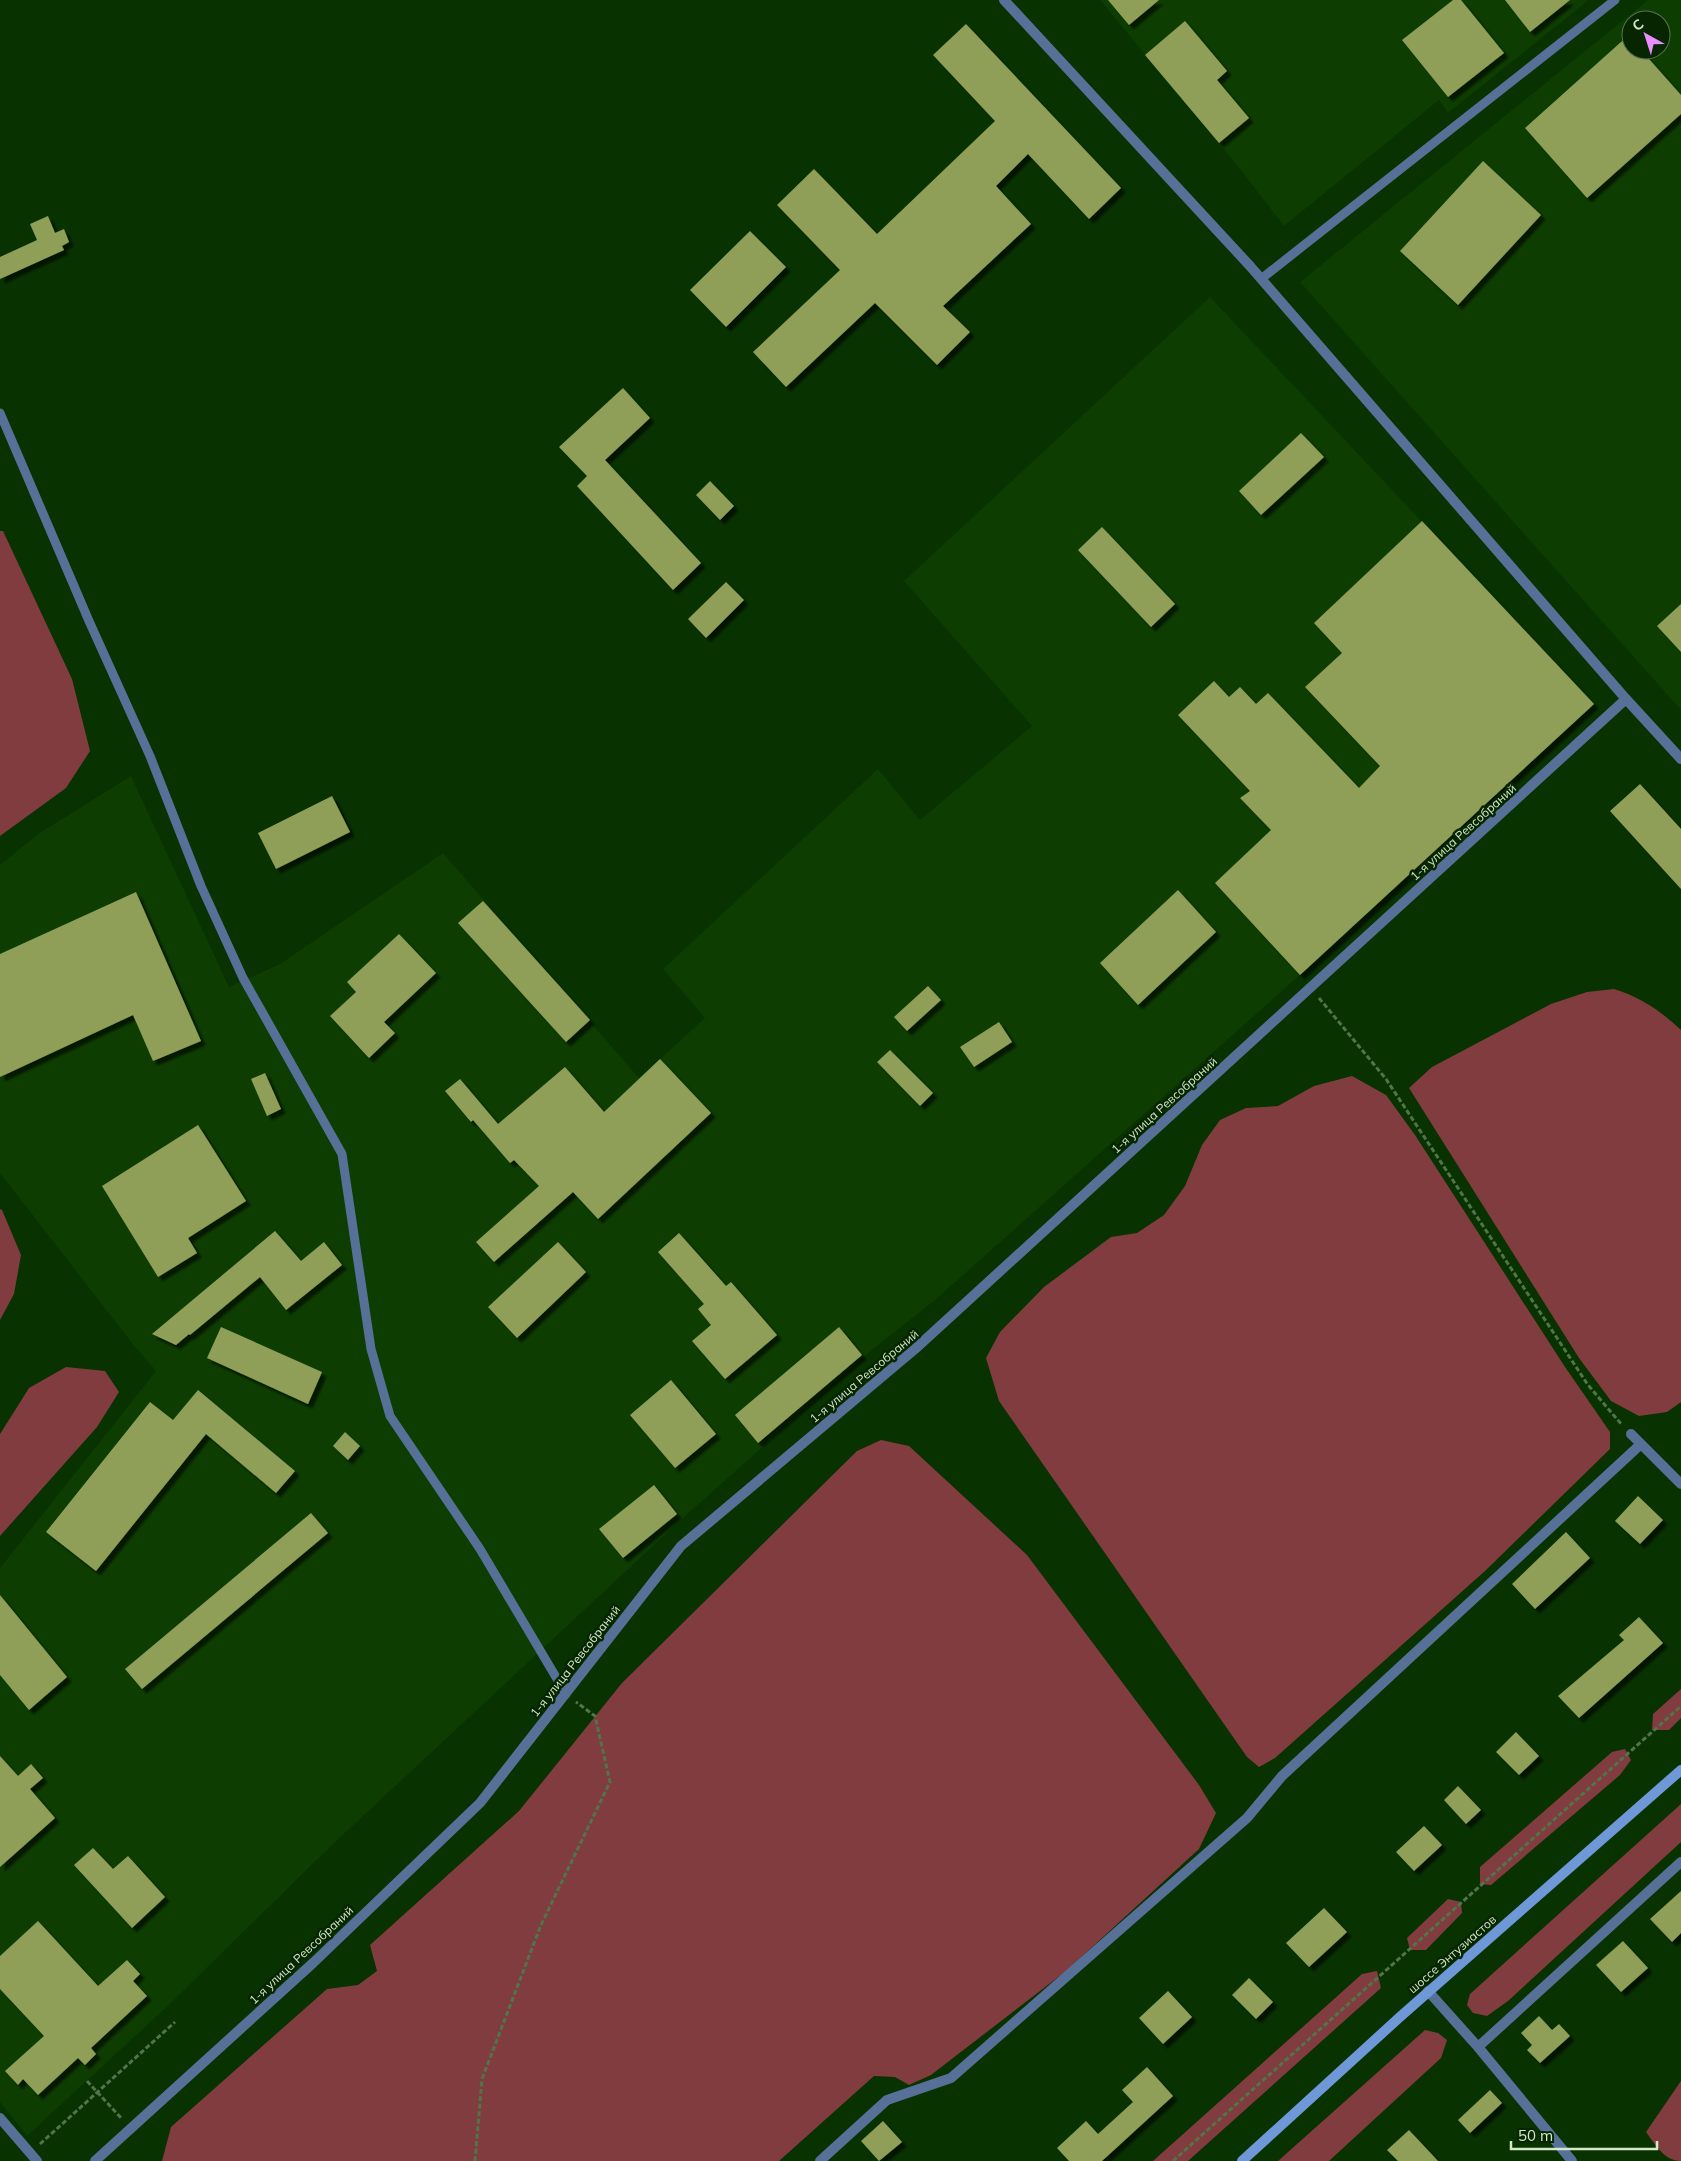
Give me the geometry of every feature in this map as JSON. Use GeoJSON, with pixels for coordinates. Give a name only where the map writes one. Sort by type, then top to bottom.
{"type":"FeatureCollection","features":[{"type":"Feature","properties":{"kind":"main road","name":"шоссе Энтузиастов"},"geometry":{"type":"LineString","coordinates":[[1242,2161],[1428,1991],[1681,1770]]}},
{"type":"Feature","properties":{"kind":"street"},"geometry":{"type":"LineString","coordinates":[[1004,0],[1261,278],[1626,699],[1681,759]]}},
{"type":"Feature","properties":{"kind":"street","name":"1-я улица Ревсобраний"},"geometry":{"type":"LineString","coordinates":[[95,2161],[312,1963],[480,1804],[681,1546],[915,1349],[1626,699]]}},
{"type":"Feature","properties":{"kind":"street"},"geometry":{"type":"LineString","coordinates":[[1631,1434],[1681,1484]]}},
{"type":"Feature","properties":{"kind":"street"},"geometry":{"type":"LineString","coordinates":[[820,2161],[887,2100],[951,2078],[1247,1818],[1282,1776],[1641,1444]]}},
{"type":"Feature","properties":{"kind":"street"},"geometry":{"type":"LineString","coordinates":[[1478,2047],[1681,1862]]}},
{"type":"Feature","properties":{"kind":"street"},"geometry":{"type":"LineString","coordinates":[[1428,1991],[1478,2047],[1572,2161]]}},
{"type":"Feature","properties":{"kind":"street"},"geometry":{"type":"LineString","coordinates":[[0,2118],[34,2157]]}},
{"type":"Feature","properties":{"kind":"lane"},"geometry":{"type":"LineString","coordinates":[[1261,278],[1615,0]]}},
{"type":"Feature","properties":{"kind":"lane"},"geometry":{"type":"LineString","coordinates":[[0,413],[89,621],[150,756],[201,886],[239,970],[302,1086],[342,1154],[371,1349],[390,1416],[480,1549],[566,1694]]}},
{"type":"Feature","properties":{"kind":"path"},"geometry":{"type":"LineString","coordinates":[[1310,988],[1386,1078],[1588,1385],[1631,1434]]}},
{"type":"Feature","properties":{"kind":"path"},"geometry":{"type":"LineString","coordinates":[[474,2161],[482,2079],[541,1925],[610,1782],[595,1716],[566,1694]]}},
{"type":"Feature","properties":{"kind":"path"},"geometry":{"type":"LineString","coordinates":[[1173,2161],[1681,1706]]}},
{"type":"Feature","properties":{"kind":"path"},"geometry":{"type":"LineString","coordinates":[[34,2157],[98,2092],[175,2022]]}},
{"type":"Feature","properties":{"kind":"path"},"geometry":{"type":"LineString","coordinates":[[87,2081],[131,2129]]}},
{"type":"Feature","properties":{"kind":"shaded area"},"geometry":{"type":"Polygon","coordinates":[[[1100,0],[1589,0],[1448,113],[1439,100],[1284,226],[1236,164],[1100,0]]]}},
{"type":"Feature","properties":{"kind":"shaded area"},"geometry":{"type":"Polygon","coordinates":[[[1648,0],[1681,0],[1681,710],[1300,282],[1621,22],[1621,60],[1671,60],[1671,10],[1636,10],[1648,0]]]}},
{"type":"Feature","properties":{"kind":"shaded area"},"geometry":{"type":"Polygon","coordinates":[[[1210,297],[1594,704],[1300,975],[934,1301],[868,1353],[683,1518],[332,1845],[171,2003],[27,2136],[0,2102],[0,1568],[156,1371],[135,1347],[0,1173],[0,865],[38,834],[131,776],[229,987],[280,964],[443,853],[639,1078],[705,1018],[663,969],[878,769],[920,820],[1032,726],[904,581],[1210,297]]]}},
{"type":"Feature","properties":{"kind":"shaded area"},"geometry":{"type":"Polygon","coordinates":[[[0,531],[3,531],[72,679],[90,751],[66,788],[0,836],[0,531]]]}},
{"type":"Feature","properties":{"kind":"shaded area"},"geometry":{"type":"Polygon","coordinates":[[[1614,989],[1650,1005],[1681,1030],[1681,1402],[1667,1412],[1639,1416],[1611,1401],[1579,1358],[1409,1088],[1432,1067],[1551,1004],[1587,992],[1614,989]]]}},
{"type":"Feature","properties":{"kind":"shaded area"},"geometry":{"type":"Polygon","coordinates":[[[1352,1076],[1386,1095],[1415,1135],[1565,1367],[1610,1432],[1610,1449],[1485,1571],[1275,1758],[1259,1767],[1247,1757],[999,1401],[986,1358],[1000,1332],[1044,1287],[1111,1237],[1137,1233],[1164,1215],[1185,1186],[1202,1145],[1220,1120],[1246,1108],[1278,1106],[1314,1086],[1352,1076]]]}},
{"type":"Feature","properties":{"kind":"shaded area"},"geometry":{"type":"Polygon","coordinates":[[[0,1209],[21,1255],[14,1294],[0,1320],[0,1209]]]}},
{"type":"Feature","properties":{"kind":"shaded area"},"geometry":{"type":"Polygon","coordinates":[[[66,1367],[105,1371],[119,1392],[97,1427],[0,1536],[0,1434],[29,1388],[66,1367]]]}},
{"type":"Feature","properties":{"kind":"shaded area"},"geometry":{"type":"Polygon","coordinates":[[[881,1440],[909,1446],[1027,1555],[1199,1785],[1216,1813],[1199,1849],[1066,1971],[931,2075],[909,2085],[895,2077],[874,2076],[779,2161],[162,2161],[171,2127],[327,1989],[358,1985],[377,1971],[370,1945],[519,1811],[622,1683],[857,1451],[881,1440]]]}},
{"type":"Feature","properties":{"kind":"shaded area"},"geometry":{"type":"Polygon","coordinates":[[[1681,1689],[1681,1718],[1669,1730],[1652,1730],[1653,1714],[1681,1689]]]}},
{"type":"Feature","properties":{"kind":"shaded area"},"geometry":{"type":"Polygon","coordinates":[[[1625,1749],[1631,1760],[1620,1775],[1491,1885],[1480,1884],[1480,1867],[1612,1752],[1625,1749]]]}},
{"type":"Feature","properties":{"kind":"shaded area"},"geometry":{"type":"Polygon","coordinates":[[[1681,1804],[1681,1842],[1508,2001],[1487,2016],[1473,2013],[1467,2005],[1470,1994],[1681,1804]]]}},
{"type":"Feature","properties":{"kind":"shaded area"},"geometry":{"type":"Polygon","coordinates":[[[1448,1899],[1461,1902],[1462,1913],[1426,1950],[1410,1950],[1407,1938],[1448,1899]]]}},
{"type":"Feature","properties":{"kind":"shaded area"},"geometry":{"type":"Polygon","coordinates":[[[1377,1971],[1381,1988],[1188,2161],[1153,2161],[1362,1974],[1377,1971]]]}},
{"type":"Feature","properties":{"kind":"shaded area"},"geometry":{"type":"Polygon","coordinates":[[[1425,2030],[1438,2033],[1447,2040],[1441,2058],[1329,2161],[1278,2161],[1425,2030]]]}},
{"type":"Feature","properties":{"kind":"shaded area"},"geometry":{"type":"Polygon","coordinates":[[[1681,2081],[1681,2161],[1665,2155],[1646,2132],[1681,2081]]]}},
{"type":"Feature","properties":{"kind":"building"},"geometry":{"type":"Polygon","coordinates":[[[1108,0],[1159,0],[1129,25],[1108,0]]]}},
{"type":"Feature","properties":{"kind":"building"},"geometry":{"type":"Polygon","coordinates":[[[1453,0],[1461,0],[1504,53],[1448,97],[1402,40],[1453,0]]]}},
{"type":"Feature","properties":{"kind":"building"},"geometry":{"type":"Polygon","coordinates":[[[1505,0],[1570,0],[1530,32],[1505,0]]]}},
{"type":"Feature","properties":{"kind":"building"},"geometry":{"type":"Polygon","coordinates":[[[1185,21],[1227,71],[1217,80],[1249,118],[1219,143],[1145,55],[1185,21]]]}},
{"type":"Feature","properties":{"kind":"building"},"geometry":{"type":"Polygon","coordinates":[[[966,24],[1121,188],[1089,219],[1028,154],[996,186],[1031,224],[943,306],[970,332],[937,365],[875,303],[786,387],[753,352],[840,270],[777,205],[814,169],[877,234],[995,121],[933,55],[966,24]]]}},
{"type":"Feature","properties":{"kind":"building"},"geometry":{"type":"Polygon","coordinates":[[[1621,42],[1621,60],[1650,60],[1681,95],[1681,114],[1587,198],[1525,128],[1621,42]]]}},
{"type":"Feature","properties":{"kind":"building"},"geometry":{"type":"Polygon","coordinates":[[[1483,161],[1541,215],[1458,305],[1400,251],[1483,161]]]}},
{"type":"Feature","properties":{"kind":"building"},"geometry":{"type":"Polygon","coordinates":[[[48,216],[55,233],[64,229],[69,242],[62,246],[64,250],[0,279],[0,257],[37,240],[30,224],[48,216]]]}},
{"type":"Feature","properties":{"kind":"building"},"geometry":{"type":"Polygon","coordinates":[[[750,231],[786,267],[726,327],[690,290],[750,231]]]}},
{"type":"Feature","properties":{"kind":"building"},"geometry":{"type":"Polygon","coordinates":[[[623,388],[650,418],[605,460],[701,563],[673,590],[577,486],[587,476],[559,447],[623,388]]]}},
{"type":"Feature","properties":{"kind":"building"},"geometry":{"type":"Polygon","coordinates":[[[1301,433],[1324,457],[1261,515],[1239,491],[1301,433]]]}},
{"type":"Feature","properties":{"kind":"building"},"geometry":{"type":"Polygon","coordinates":[[[710,481],[734,506],[720,520],[696,495],[710,481]]]}},
{"type":"Feature","properties":{"kind":"building"},"geometry":{"type":"Polygon","coordinates":[[[1422,521],[1594,704],[1300,975],[1215,883],[1271,830],[1240,798],[1250,791],[1178,715],[1214,681],[1229,697],[1240,687],[1256,704],[1268,693],[1359,788],[1380,766],[1305,687],[1342,653],[1314,623],[1422,521]]]}},
{"type":"Feature","properties":{"kind":"building"},"geometry":{"type":"Polygon","coordinates":[[[1102,527],[1175,604],[1151,627],[1078,550],[1102,527]]]}},
{"type":"Feature","properties":{"kind":"building"},"geometry":{"type":"Polygon","coordinates":[[[726,582],[744,600],[706,638],[688,619],[726,582]]]}},
{"type":"Feature","properties":{"kind":"building"},"geometry":{"type":"Polygon","coordinates":[[[1681,604],[1681,652],[1657,626],[1681,604]]]}},
{"type":"Feature","properties":{"kind":"building"},"geometry":{"type":"Polygon","coordinates":[[[1640,784],[1681,829],[1681,889],[1610,811],[1640,784]]]}},
{"type":"Feature","properties":{"kind":"building"},"geometry":{"type":"Polygon","coordinates":[[[332,796],[350,832],[276,869],[258,833],[332,796]]]}},
{"type":"Feature","properties":{"kind":"building"},"geometry":{"type":"Polygon","coordinates":[[[1178,890],[1216,932],[1138,1005],[1100,963],[1178,890]]]}},
{"type":"Feature","properties":{"kind":"building"},"geometry":{"type":"Polygon","coordinates":[[[136,892],[201,1041],[153,1061],[133,1015],[0,1077],[0,954],[136,892]]]}},
{"type":"Feature","properties":{"kind":"building"},"geometry":{"type":"Polygon","coordinates":[[[483,901],[590,1020],[566,1042],[458,923],[483,901]]]}},
{"type":"Feature","properties":{"kind":"building"},"geometry":{"type":"Polygon","coordinates":[[[399,934],[436,973],[384,1022],[395,1033],[369,1058],[330,1016],[356,992],[347,982],[399,934]]]}},
{"type":"Feature","properties":{"kind":"building"},"geometry":{"type":"Polygon","coordinates":[[[928,986],[941,1000],[907,1031],[894,1017],[928,986]]]}},
{"type":"Feature","properties":{"kind":"building"},"geometry":{"type":"Polygon","coordinates":[[[999,1022],[1012,1042],[974,1067],[960,1047],[999,1022]]]}},
{"type":"Feature","properties":{"kind":"building"},"geometry":{"type":"Polygon","coordinates":[[[890,1050],[933,1093],[920,1106],[877,1062],[890,1050]]]}},
{"type":"Feature","properties":{"kind":"building"},"geometry":{"type":"Polygon","coordinates":[[[660,1059],[711,1113],[598,1219],[573,1192],[494,1262],[476,1242],[539,1186],[514,1160],[510,1163],[445,1091],[460,1079],[498,1124],[565,1067],[604,1112],[660,1059]]]}},
{"type":"Feature","properties":{"kind":"building"},"geometry":{"type":"Polygon","coordinates":[[[265,1073],[281,1109],[267,1116],[251,1079],[265,1073]]]}},
{"type":"Feature","properties":{"kind":"building"},"geometry":{"type":"Polygon","coordinates":[[[198,1125],[246,1201],[188,1238],[197,1253],[158,1277],[102,1186],[198,1125]]]}},
{"type":"Feature","properties":{"kind":"building"},"geometry":{"type":"Polygon","coordinates":[[[275,1231],[301,1261],[324,1242],[342,1265],[286,1310],[260,1277],[176,1345],[152,1334],[275,1231]]]}},
{"type":"Feature","properties":{"kind":"building"},"geometry":{"type":"Polygon","coordinates":[[[679,1233],[726,1286],[731,1282],[777,1335],[725,1379],[692,1341],[711,1325],[698,1309],[704,1304],[658,1252],[679,1233]]]}},
{"type":"Feature","properties":{"kind":"building"},"geometry":{"type":"Polygon","coordinates":[[[558,1242],[586,1272],[517,1338],[488,1307],[558,1242]]]}},
{"type":"Feature","properties":{"kind":"building"},"geometry":{"type":"Polygon","coordinates":[[[221,1327],[322,1372],[308,1404],[207,1358],[221,1327]]]}},
{"type":"Feature","properties":{"kind":"building"},"geometry":{"type":"Polygon","coordinates":[[[839,1327],[862,1355],[758,1443],[735,1415],[839,1327]]]}},
{"type":"Feature","properties":{"kind":"building"},"geometry":{"type":"Polygon","coordinates":[[[671,1380],[716,1434],[675,1468],[630,1415],[671,1380]]]}},
{"type":"Feature","properties":{"kind":"building"},"geometry":{"type":"Polygon","coordinates":[[[198,1390],[295,1471],[276,1493],[206,1434],[96,1571],[46,1532],[150,1402],[173,1420],[198,1390]]]}},
{"type":"Feature","properties":{"kind":"building"},"geometry":{"type":"Polygon","coordinates":[[[345,1432],[360,1446],[348,1460],[333,1446],[345,1432]]]}},
{"type":"Feature","properties":{"kind":"building"},"geometry":{"type":"Polygon","coordinates":[[[654,1485],[677,1514],[623,1558],[599,1529],[654,1485]]]}},
{"type":"Feature","properties":{"kind":"building"},"geometry":{"type":"Polygon","coordinates":[[[1638,1496],[1663,1520],[1640,1544],[1615,1521],[1638,1496]]]}},
{"type":"Feature","properties":{"kind":"building"},"geometry":{"type":"Polygon","coordinates":[[[311,1513],[328,1533],[142,1689],[125,1669],[311,1513]]]}},
{"type":"Feature","properties":{"kind":"building"},"geometry":{"type":"Polygon","coordinates":[[[1566,1532],[1590,1558],[1535,1609],[1512,1584],[1566,1532]]]}},
{"type":"Feature","properties":{"kind":"building"},"geometry":{"type":"Polygon","coordinates":[[[0,1595],[67,1677],[29,1710],[0,1675],[0,1595]]]}},
{"type":"Feature","properties":{"kind":"building"},"geometry":{"type":"Polygon","coordinates":[[[1639,1617],[1663,1643],[1579,1718],[1558,1696],[1624,1640],[1619,1635],[1639,1617]]]}},
{"type":"Feature","properties":{"kind":"building"},"geometry":{"type":"Polygon","coordinates":[[[1516,1732],[1539,1756],[1519,1775],[1496,1752],[1516,1732]]]}},
{"type":"Feature","properties":{"kind":"building"},"geometry":{"type":"Polygon","coordinates":[[[0,1756],[18,1776],[31,1764],[43,1778],[30,1789],[55,1818],[0,1867],[0,1756]]]}},
{"type":"Feature","properties":{"kind":"building"},"geometry":{"type":"Polygon","coordinates":[[[1458,1786],[1481,1810],[1466,1824],[1444,1800],[1458,1786]]]}},
{"type":"Feature","properties":{"kind":"building"},"geometry":{"type":"Polygon","coordinates":[[[1424,1826],[1442,1845],[1414,1871],[1396,1852],[1424,1826]]]}},
{"type":"Feature","properties":{"kind":"building"},"geometry":{"type":"Polygon","coordinates":[[[93,1848],[113,1869],[128,1856],[165,1897],[132,1928],[74,1865],[93,1848]]]}},
{"type":"Feature","properties":{"kind":"building"},"geometry":{"type":"Polygon","coordinates":[[[1681,1891],[1681,1933],[1672,1942],[1650,1919],[1681,1891]]]}},
{"type":"Feature","properties":{"kind":"building"},"geometry":{"type":"Polygon","coordinates":[[[1324,1908],[1347,1932],[1309,1967],[1286,1943],[1324,1908]]]}},
{"type":"Feature","properties":{"kind":"building"},"geometry":{"type":"Polygon","coordinates":[[[38,1921],[98,1986],[127,1960],[140,1974],[133,1981],[147,1996],[91,2048],[96,2054],[85,2065],[78,2058],[38,2095],[23,2079],[18,2085],[5,2071],[44,2036],[0,1989],[0,1956],[38,1921]]]}},
{"type":"Feature","properties":{"kind":"building"},"geometry":{"type":"Polygon","coordinates":[[[1623,1941],[1648,1968],[1621,1992],[1596,1965],[1623,1941]]]}},
{"type":"Feature","properties":{"kind":"building"},"geometry":{"type":"Polygon","coordinates":[[[1249,1978],[1273,2002],[1256,2019],[1232,1995],[1249,1978]]]}},
{"type":"Feature","properties":{"kind":"building"},"geometry":{"type":"Polygon","coordinates":[[[1168,1991],[1192,2017],[1163,2044],[1139,2018],[1168,1991]]]}},
{"type":"Feature","properties":{"kind":"building"},"geometry":{"type":"Polygon","coordinates":[[[1539,2016],[1552,2030],[1559,2024],[1570,2036],[1540,2063],[1527,2050],[1532,2045],[1521,2033],[1539,2016]]]}},
{"type":"Feature","properties":{"kind":"building"},"geometry":{"type":"Polygon","coordinates":[[[1147,2067],[1173,2096],[1102,2161],[1069,2161],[1057,2148],[1086,2121],[1098,2134],[1133,2102],[1122,2090],[1147,2067]]]}},
{"type":"Feature","properties":{"kind":"building"},"geometry":{"type":"Polygon","coordinates":[[[1490,2090],[1502,2103],[1470,2133],[1458,2120],[1490,2090]]]}},
{"type":"Feature","properties":{"kind":"building"},"geometry":{"type":"Polygon","coordinates":[[[883,2121],[902,2142],[879,2161],[861,2141],[883,2121]]]}},
{"type":"Feature","properties":{"kind":"building"},"geometry":{"type":"Polygon","coordinates":[[[1409,2130],[1438,2161],[1398,2161],[1387,2150],[1409,2130]]]}}]}
